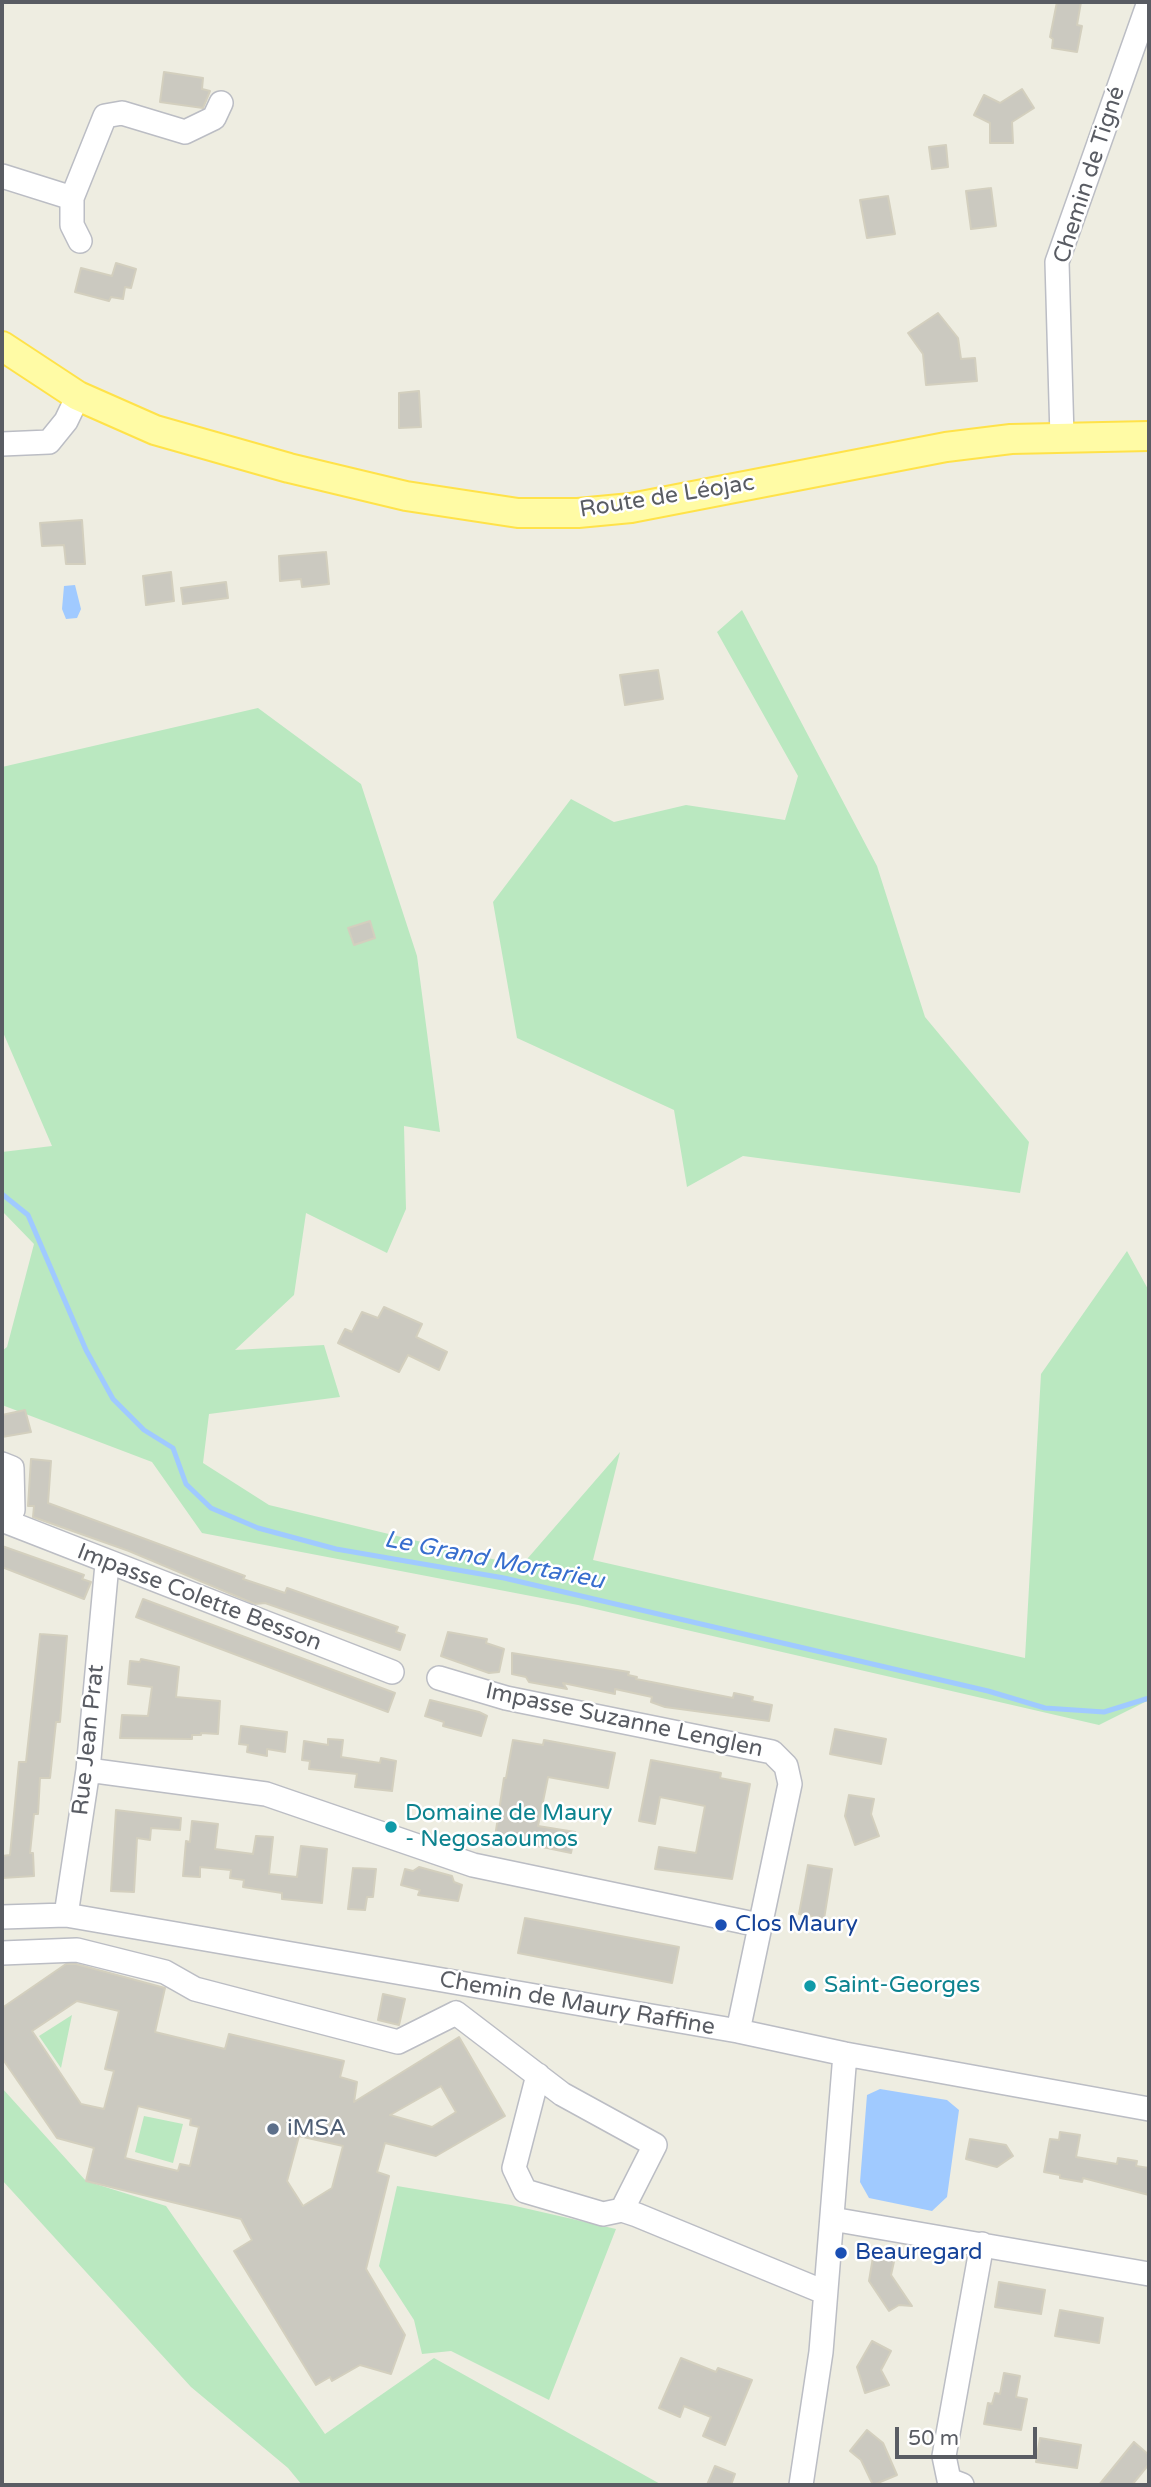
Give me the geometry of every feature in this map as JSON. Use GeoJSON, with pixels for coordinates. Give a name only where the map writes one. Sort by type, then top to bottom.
{"type":"FeatureCollection","features":[{"type":"Feature","properties":{"kind":"main road","name":"Route de Léojac"},"geometry":{"type":"LineString","coordinates":[[2,346],[78,396],[155,430],[289,468],[406,496],[518,513],[578,513],[631,508],[946,447],[1062,437],[1149,436]]}},
{"type":"Feature","properties":{"kind":"street","name":"Chemin de Tigné"},"geometry":{"type":"LineString","coordinates":[[1062,437],[1057,262],[1149,2]]}},
{"type":"Feature","properties":{"kind":"street"},"geometry":{"type":"LineString","coordinates":[[80,241],[72,225],[72,198],[105,116],[122,113],[185,132],[214,118],[221,103]]}},
{"type":"Feature","properties":{"kind":"street"},"geometry":{"type":"LineString","coordinates":[[2,177],[72,198]]}},
{"type":"Feature","properties":{"kind":"street"},"geometry":{"type":"LineString","coordinates":[[2,444],[50,442],[66,421],[78,396]]}},
{"type":"Feature","properties":{"kind":"street","name":"Impasse Colette Besson"},"geometry":{"type":"LineString","coordinates":[[2,1464],[12,1468],[13,1510],[4,1520],[107,1564],[392,1672]]}},
{"type":"Feature","properties":{"kind":"street","name":"Rue Jean Prat"},"geometry":{"type":"LineString","coordinates":[[66,1915],[88,1770],[107,1564]]}},
{"type":"Feature","properties":{"kind":"street","name":"Impasse Suzanne Lenglen"},"geometry":{"type":"LineString","coordinates":[[439,1678],[506,1698],[772,1752],[786,1766],[790,1784],[738,2031]]}},
{"type":"Feature","properties":{"kind":"street"},"geometry":{"type":"LineString","coordinates":[[88,1770],[267,1794],[473,1865],[759,1925]]}},
{"type":"Feature","properties":{"kind":"street","name":"Chemin de Maury Raffine"},"geometry":{"type":"LineString","coordinates":[[2,1917],[66,1915],[738,2031],[845,2054],[1149,2109]]}},
{"type":"Feature","properties":{"kind":"street"},"geometry":{"type":"LineString","coordinates":[[2,1953],[77,1950],[165,1972],[195,1989],[398,2042],[456,2013],[562,2094],[656,2145],[622,2210]]}},
{"type":"Feature","properties":{"kind":"street"},"geometry":{"type":"LineString","coordinates":[[801,2485],[814,2411],[845,2054]]}},
{"type":"Feature","properties":{"kind":"street"},"geometry":{"type":"LineString","coordinates":[[538,2075],[514,2168],[525,2191],[603,2214],[622,2210],[824,2292]]}},
{"type":"Feature","properties":{"kind":"street"},"geometry":{"type":"LineString","coordinates":[[832,2219],[1149,2274]]}},
{"type":"Feature","properties":{"kind":"street"},"geometry":{"type":"LineString","coordinates":[[962,2485],[949,2480],[944,2456],[982,2244]]}},
{"type":"Feature","properties":{"kind":"green space"},"geometry":{"type":"Polygon","coordinates":[[[742,610],[877,866],[925,1017],[1029,1142],[1020,1193],[743,1156],[687,1187],[674,1110],[517,1038],[493,902],[571,799],[614,822],[686,805],[785,820],[798,776],[717,632],[742,610]]]}},
{"type":"Feature","properties":{"kind":"green space"},"geometry":{"type":"Polygon","coordinates":[[[258,708],[361,784],[417,956],[440,1132],[404,1126],[406,1209],[387,1253],[306,1213],[294,1295],[235,1350],[324,1345],[340,1397],[209,1414],[203,1463],[269,1505],[521,1566],[620,1452],[593,1560],[1025,1658],[1041,1374],[1127,1251],[1149,1291],[1149,1700],[1099,1725],[578,1605],[202,1533],[152,1462],[2,1405],[2,1351],[7,1347],[34,1244],[2,1211],[2,1152],[52,1146],[2,1030],[2,767],[258,708]]]}},
{"type":"Feature","properties":{"kind":"green space"},"geometry":{"type":"Polygon","coordinates":[[[72,2015],[61,2068],[39,2036],[72,2015]]]}},
{"type":"Feature","properties":{"kind":"green space"},"geometry":{"type":"Polygon","coordinates":[[[2,2088],[86,2181],[166,2206],[325,2434],[434,2358],[662,2485],[302,2485],[288,2468],[191,2387],[2,2180],[2,2088]]]}},
{"type":"Feature","properties":{"kind":"green space"},"geometry":{"type":"Polygon","coordinates":[[[144,2116],[183,2124],[173,2163],[135,2152],[144,2116]]]}},
{"type":"Feature","properties":{"kind":"green space"},"geometry":{"type":"Polygon","coordinates":[[[397,2186],[511,2205],[616,2229],[549,2400],[451,2351],[422,2354],[414,2320],[379,2266],[397,2186]]]}},
{"type":"Feature","properties":{"kind":"water"},"geometry":{"type":"Polygon","coordinates":[[[75,585],[81,609],[77,618],[66,619],[62,609],[64,586],[75,585]]]}},
{"type":"Feature","properties":{"kind":"water"},"geometry":{"type":"Polygon","coordinates":[[[880,2089],[947,2100],[959,2110],[947,2197],[932,2211],[869,2198],[860,2182],[867,2095],[880,2089]]]}},
{"type":"Feature","properties":{"kind":"building"},"geometry":{"type":"Polygon","coordinates":[[[1057,2],[1081,2],[1077,25],[1082,26],[1077,52],[1052,48],[1053,39],[1050,37],[1057,2]]]}},
{"type":"Feature","properties":{"kind":"building"},"geometry":{"type":"Polygon","coordinates":[[[164,72],[203,78],[202,89],[210,91],[203,108],[160,102],[164,72]]]}},
{"type":"Feature","properties":{"kind":"building"},"geometry":{"type":"Polygon","coordinates":[[[1022,89],[1034,108],[1012,122],[1013,143],[990,143],[990,123],[974,115],[984,95],[1000,103],[1022,89]]]}},
{"type":"Feature","properties":{"kind":"building"},"geometry":{"type":"Polygon","coordinates":[[[946,145],[948,167],[932,169],[929,147],[946,145]]]}},
{"type":"Feature","properties":{"kind":"building"},"geometry":{"type":"Polygon","coordinates":[[[991,188],[996,226],[971,229],[966,191],[991,188]]]}},
{"type":"Feature","properties":{"kind":"building"},"geometry":{"type":"Polygon","coordinates":[[[888,196],[895,234],[867,238],[860,200],[888,196]]]}},
{"type":"Feature","properties":{"kind":"building"},"geometry":{"type":"Polygon","coordinates":[[[116,263],[136,269],[131,288],[125,287],[123,299],[111,297],[109,301],[75,292],[81,268],[112,276],[116,263]]]}},
{"type":"Feature","properties":{"kind":"building"},"geometry":{"type":"Polygon","coordinates":[[[938,313],[958,338],[961,359],[975,358],[977,381],[926,385],[923,354],[908,333],[938,313]]]}},
{"type":"Feature","properties":{"kind":"building"},"geometry":{"type":"Polygon","coordinates":[[[419,391],[421,427],[399,428],[399,393],[419,391]]]}},
{"type":"Feature","properties":{"kind":"building"},"geometry":{"type":"Polygon","coordinates":[[[82,520],[85,564],[66,564],[64,545],[42,546],[40,523],[82,520]]]}},
{"type":"Feature","properties":{"kind":"building"},"geometry":{"type":"Polygon","coordinates":[[[326,552],[329,584],[302,587],[301,579],[280,581],[279,556],[326,552]]]}},
{"type":"Feature","properties":{"kind":"building"},"geometry":{"type":"Polygon","coordinates":[[[171,572],[174,601],[146,605],[143,576],[171,572]]]}},
{"type":"Feature","properties":{"kind":"building"},"geometry":{"type":"Polygon","coordinates":[[[226,582],[228,598],[183,604],[181,588],[226,582]]]}},
{"type":"Feature","properties":{"kind":"building"},"geometry":{"type":"Polygon","coordinates":[[[658,670],[663,699],[625,705],[620,675],[658,670]]]}},
{"type":"Feature","properties":{"kind":"building"},"geometry":{"type":"Polygon","coordinates":[[[370,921],[375,938],[354,945],[348,928],[370,921]]]}},
{"type":"Feature","properties":{"kind":"building"},"geometry":{"type":"Polygon","coordinates":[[[384,1307],[422,1324],[416,1337],[447,1352],[439,1370],[408,1355],[399,1372],[338,1343],[345,1329],[352,1332],[362,1312],[378,1318],[384,1307]]]}},
{"type":"Feature","properties":{"kind":"building"},"geometry":{"type":"Polygon","coordinates":[[[25,1410],[31,1432],[2,1437],[2,1415],[25,1410]]]}},
{"type":"Feature","properties":{"kind":"building"},"geometry":{"type":"Polygon","coordinates":[[[31,1459],[51,1461],[48,1503],[245,1576],[243,1579],[285,1593],[287,1588],[398,1627],[396,1632],[405,1635],[400,1650],[265,1603],[255,1604],[129,1551],[33,1517],[34,1506],[28,1506],[31,1459]]]}},
{"type":"Feature","properties":{"kind":"building"},"geometry":{"type":"Polygon","coordinates":[[[2,1546],[84,1575],[82,1579],[91,1582],[84,1599],[2,1567],[2,1546]]]}},
{"type":"Feature","properties":{"kind":"building"},"geometry":{"type":"Polygon","coordinates":[[[143,1599],[395,1693],[388,1712],[136,1617],[143,1599]]]}},
{"type":"Feature","properties":{"kind":"building"},"geometry":{"type":"Polygon","coordinates":[[[448,1632],[487,1639],[486,1643],[504,1649],[499,1672],[489,1673],[441,1656],[448,1632]]]}},
{"type":"Feature","properties":{"kind":"building"},"geometry":{"type":"Polygon","coordinates":[[[40,1634],[67,1636],[60,1722],[56,1722],[50,1778],[40,1778],[38,1814],[34,1814],[30,1853],[33,1853],[34,1876],[2,1878],[2,1856],[10,1855],[19,1762],[26,1762],[40,1634]]]}},
{"type":"Feature","properties":{"kind":"building"},"geometry":{"type":"Polygon","coordinates":[[[512,1653],[629,1672],[628,1675],[637,1677],[636,1679],[733,1698],[734,1693],[753,1697],[752,1701],[772,1705],[769,1721],[665,1707],[651,1702],[652,1697],[615,1689],[615,1694],[563,1683],[567,1689],[529,1682],[526,1677],[512,1674],[512,1653]]]}},
{"type":"Feature","properties":{"kind":"building"},"geometry":{"type":"Polygon","coordinates":[[[141,1659],[179,1667],[176,1697],[220,1701],[218,1734],[201,1733],[192,1735],[192,1739],[120,1738],[122,1715],[148,1716],[152,1687],[128,1684],[130,1661],[140,1662],[141,1659]]]}},
{"type":"Feature","properties":{"kind":"building"},"geometry":{"type":"Polygon","coordinates":[[[430,1700],[487,1716],[481,1736],[443,1726],[444,1722],[425,1716],[430,1700]]]}},
{"type":"Feature","properties":{"kind":"building"},"geometry":{"type":"Polygon","coordinates":[[[241,1726],[287,1732],[285,1752],[267,1749],[267,1756],[247,1752],[248,1745],[239,1744],[241,1726]]]}},
{"type":"Feature","properties":{"kind":"building"},"geometry":{"type":"Polygon","coordinates":[[[835,1729],[886,1739],[881,1764],[830,1754],[835,1729]]]}},
{"type":"Feature","properties":{"kind":"building"},"geometry":{"type":"Polygon","coordinates":[[[328,1739],[343,1740],[341,1757],[380,1763],[381,1758],[396,1761],[392,1791],[355,1787],[357,1774],[309,1769],[310,1761],[302,1760],[304,1741],[328,1745],[328,1739]]]}},
{"type":"Feature","properties":{"kind":"building"},"geometry":{"type":"Polygon","coordinates":[[[513,1740],[543,1745],[544,1740],[615,1753],[608,1788],[548,1777],[538,1826],[575,1832],[571,1853],[495,1837],[513,1740]]]}},
{"type":"Feature","properties":{"kind":"building"},"geometry":{"type":"Polygon","coordinates":[[[651,1760],[721,1773],[720,1778],[750,1784],[732,1879],[655,1869],[659,1847],[696,1853],[705,1806],[660,1797],[655,1824],[639,1821],[651,1760]]]}},
{"type":"Feature","properties":{"kind":"building"},"geometry":{"type":"Polygon","coordinates":[[[849,1795],[874,1799],[871,1814],[879,1836],[855,1845],[845,1816],[849,1795]]]}},
{"type":"Feature","properties":{"kind":"building"},"geometry":{"type":"Polygon","coordinates":[[[116,1810],[181,1818],[180,1830],[151,1828],[150,1840],[137,1838],[134,1892],[111,1891],[116,1810]]]}},
{"type":"Feature","properties":{"kind":"building"},"geometry":{"type":"Polygon","coordinates":[[[192,1821],[218,1824],[215,1849],[253,1854],[256,1836],[273,1837],[269,1874],[297,1877],[301,1846],[327,1849],[322,1903],[282,1899],[282,1893],[243,1887],[244,1880],[230,1878],[231,1870],[200,1867],[200,1877],[183,1876],[186,1841],[190,1842],[192,1821]]]}},
{"type":"Feature","properties":{"kind":"building"},"geometry":{"type":"Polygon","coordinates":[[[808,1865],[832,1869],[824,1919],[799,1914],[808,1865]]]}},
{"type":"Feature","properties":{"kind":"building"},"geometry":{"type":"Polygon","coordinates":[[[419,1867],[452,1876],[454,1882],[462,1885],[458,1901],[418,1895],[420,1890],[401,1885],[405,1869],[413,1871],[419,1867]]]}},
{"type":"Feature","properties":{"kind":"building"},"geometry":{"type":"Polygon","coordinates":[[[353,1868],[376,1869],[373,1897],[367,1897],[365,1910],[348,1909],[353,1868]]]}},
{"type":"Feature","properties":{"kind":"building"},"geometry":{"type":"Polygon","coordinates":[[[525,1918],[679,1947],[672,1983],[518,1953],[525,1918]]]}},
{"type":"Feature","properties":{"kind":"building"},"geometry":{"type":"Polygon","coordinates":[[[66,1964],[76,1964],[165,1988],[155,2032],[225,2049],[229,2034],[344,2061],[340,2077],[357,2082],[354,2102],[459,2037],[505,2116],[436,2156],[385,2143],[377,2172],[389,2176],[366,2269],[405,2335],[391,2374],[360,2365],[332,2381],[330,2377],[316,2385],[234,2251],[252,2240],[241,2219],[86,2181],[94,2148],[57,2138],[2,2058],[2,2008],[66,1964]],[[77,2001],[32,2031],[81,2104],[104,2109],[114,2071],[105,2069],[119,2011],[77,2001]],[[441,2086],[390,2115],[432,2127],[456,2112],[441,2086]],[[138,2106],[125,2158],[178,2171],[180,2164],[190,2166],[199,2127],[190,2125],[191,2119],[138,2106]],[[299,2136],[287,2181],[303,2206],[332,2188],[343,2146],[299,2136]]]}},
{"type":"Feature","properties":{"kind":"building"},"geometry":{"type":"Polygon","coordinates":[[[383,1994],[405,1999],[399,2025],[378,2020],[383,1994]]]}},
{"type":"Feature","properties":{"kind":"building"},"geometry":{"type":"Polygon","coordinates":[[[1060,2132],[1080,2135],[1076,2157],[1117,2164],[1118,2158],[1137,2161],[1136,2166],[1149,2168],[1149,2195],[1083,2178],[1082,2182],[1044,2172],[1050,2139],[1059,2140],[1060,2132]]]}},
{"type":"Feature","properties":{"kind":"building"},"geometry":{"type":"Polygon","coordinates":[[[970,2139],[1006,2145],[1013,2156],[997,2167],[966,2159],[970,2139]]]}},
{"type":"Feature","properties":{"kind":"building"},"geometry":{"type":"Polygon","coordinates":[[[879,2253],[895,2257],[891,2275],[912,2306],[899,2305],[889,2311],[869,2281],[873,2257],[879,2253]]]}},
{"type":"Feature","properties":{"kind":"building"},"geometry":{"type":"Polygon","coordinates":[[[999,2282],[1045,2290],[1041,2314],[995,2307],[999,2282]]]}},
{"type":"Feature","properties":{"kind":"building"},"geometry":{"type":"Polygon","coordinates":[[[1060,2310],[1103,2318],[1099,2343],[1055,2336],[1060,2310]]]}},
{"type":"Feature","properties":{"kind":"building"},"geometry":{"type":"Polygon","coordinates":[[[872,2341],[891,2351],[881,2370],[889,2385],[865,2393],[857,2367],[872,2341]]]}},
{"type":"Feature","properties":{"kind":"building"},"geometry":{"type":"Polygon","coordinates":[[[681,2358],[716,2372],[718,2368],[752,2380],[725,2445],[703,2436],[711,2417],[684,2406],[680,2417],[659,2408],[681,2358]]]}},
{"type":"Feature","properties":{"kind":"building"},"geometry":{"type":"Polygon","coordinates":[[[1004,2373],[1020,2376],[1016,2397],[1027,2399],[1021,2430],[984,2424],[988,2403],[992,2404],[995,2393],[1000,2394],[1004,2373]]]}},
{"type":"Feature","properties":{"kind":"building"},"geometry":{"type":"Polygon","coordinates":[[[867,2430],[883,2443],[897,2475],[873,2485],[861,2460],[850,2451],[867,2430]]]}},
{"type":"Feature","properties":{"kind":"building"},"geometry":{"type":"Polygon","coordinates":[[[1040,2438],[1081,2445],[1077,2468],[1036,2462],[1040,2438]]]}},
{"type":"Feature","properties":{"kind":"building"},"geometry":{"type":"Polygon","coordinates":[[[1134,2442],[1149,2455],[1149,2464],[1132,2485],[1099,2485],[1134,2442]]]}},
{"type":"Feature","properties":{"kind":"building"},"geometry":{"type":"Polygon","coordinates":[[[715,2466],[735,2474],[731,2485],[707,2485],[715,2466]]]}},
{"type":"Feature","properties":{"kind":"waterway","name":"Le Grand Mortarieu"},"geometry":{"type":"LineString","coordinates":[[2,1194],[28,1215],[86,1350],[113,1399],[144,1430],[173,1448],[186,1484],[211,1508],[258,1528],[336,1549],[504,1578],[988,1691],[1045,1708],[1104,1712],[1149,1698]]}},
{"type":"Feature","properties":{"kind":"place","name":"Domaine de Maury - Negosaoumos"},"geometry":{"type":"Point","coordinates":[391,1827]}},
{"type":"Feature","properties":{"kind":"place","name":"Clos Maury"},"geometry":{"type":"Point","coordinates":[721,1925]}},
{"type":"Feature","properties":{"kind":"place","name":"Saint-Georges"},"geometry":{"type":"Point","coordinates":[810,1986]}},
{"type":"Feature","properties":{"kind":"place","name":"iMSA"},"geometry":{"type":"Point","coordinates":[273,2129]}},
{"type":"Feature","properties":{"kind":"place","name":"Beauregard"},"geometry":{"type":"Point","coordinates":[841,2253]}}]}
